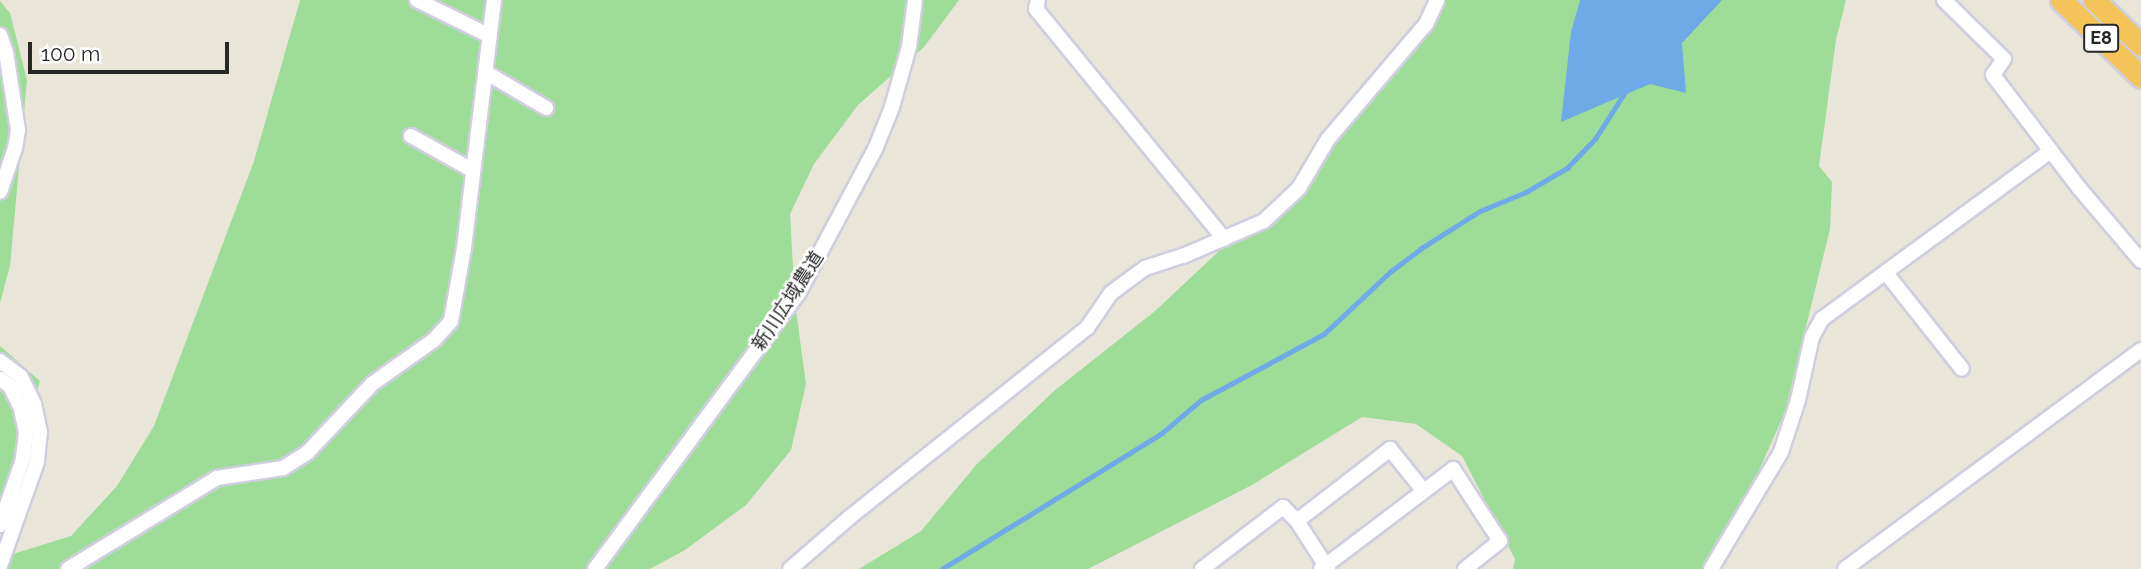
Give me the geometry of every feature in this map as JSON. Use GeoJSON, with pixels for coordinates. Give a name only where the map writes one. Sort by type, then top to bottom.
{"type":"FeatureCollection","features":[{"type":"Feature","properties":{"kind":"highway","name":"E8"},"geometry":{"type":"LineString","coordinates":[[2061,0],[2141,76]]}},
{"type":"Feature","properties":{"kind":"highway","name":"E8"},"geometry":{"type":"LineString","coordinates":[[2094,0],[2141,45]]}},
{"type":"Feature","properties":{"kind":"street"},"geometry":{"type":"LineString","coordinates":[[417,0],[490,36]]}},
{"type":"Feature","properties":{"kind":"street"},"geometry":{"type":"LineString","coordinates":[[68,569],[217,478],[283,468],[307,453],[372,384],[434,340],[451,321],[494,0]]}},
{"type":"Feature","properties":{"kind":"street","name":"新川広域農道"},"geometry":{"type":"LineString","coordinates":[[595,569],[799,292],[876,147],[892,107],[909,47],[915,0]]}},
{"type":"Feature","properties":{"kind":"street"},"geometry":{"type":"LineString","coordinates":[[1038,0],[1036,9],[1224,239]]}},
{"type":"Feature","properties":{"kind":"street"},"geometry":{"type":"LineString","coordinates":[[790,569],[850,517],[1087,328],[1111,293],[1145,268],[1224,239],[1264,220],[1298,188],[1328,139],[1426,24],[1437,0]]}},
{"type":"Feature","properties":{"kind":"street"},"geometry":{"type":"LineString","coordinates":[[1944,0],[2004,59],[1993,75],[2141,261]]}},
{"type":"Feature","properties":{"kind":"street"},"geometry":{"type":"LineString","coordinates":[[0,35],[18,130],[15,148],[0,192]]}},
{"type":"Feature","properties":{"kind":"street"},"geometry":{"type":"LineString","coordinates":[[485,72],[546,108]]}},
{"type":"Feature","properties":{"kind":"street"},"geometry":{"type":"LineString","coordinates":[[411,136],[472,170]]}},
{"type":"Feature","properties":{"kind":"street"},"geometry":{"type":"LineString","coordinates":[[1711,569],[1781,452],[1798,400],[1812,337],[1822,318],[2051,151]]}},
{"type":"Feature","properties":{"kind":"street"},"geometry":{"type":"LineString","coordinates":[[1886,273],[1962,369]]}},
{"type":"Feature","properties":{"kind":"street"},"geometry":{"type":"LineString","coordinates":[[1845,569],[2141,350]]}},
{"type":"Feature","properties":{"kind":"street"},"geometry":{"type":"LineString","coordinates":[[0,361],[21,377],[34,404],[40,432],[37,462],[0,566]]}},
{"type":"Feature","properties":{"kind":"street"},"geometry":{"type":"LineString","coordinates":[[0,379],[9,386],[15,397],[26,433],[23,459],[0,525]]}},
{"type":"Feature","properties":{"kind":"street"},"geometry":{"type":"LineString","coordinates":[[1297,522],[1391,449],[1423,490]]}},
{"type":"Feature","properties":{"kind":"street"},"geometry":{"type":"LineString","coordinates":[[1202,569],[1283,506],[1297,522],[1325,568],[1453,469],[1500,541],[1465,569]]}},
{"type":"Feature","properties":{"kind":"green space"},"geometry":{"type":"Polygon","coordinates":[[[300,0],[959,0],[924,47],[858,105],[814,164],[790,214],[795,303],[806,384],[791,450],[746,505],[685,550],[650,569],[0,569],[0,558],[71,536],[117,486],[154,426],[254,161],[300,0]]]}},
{"type":"Feature","properties":{"kind":"green space"},"geometry":{"type":"Polygon","coordinates":[[[1434,0],[1846,0],[1836,40],[1819,166],[1832,182],[1830,229],[1785,412],[1715,569],[1513,569],[1515,559],[1462,456],[1416,424],[1362,417],[1252,485],[1088,569],[859,569],[921,531],[977,464],[1054,391],[1155,311],[1294,181],[1346,127],[1392,66],[1434,0]]]}},
{"type":"Feature","properties":{"kind":"green space"},"geometry":{"type":"Polygon","coordinates":[[[0,1],[10,13],[27,80],[10,266],[0,303],[0,1]]]}},
{"type":"Feature","properties":{"kind":"green space"},"geometry":{"type":"Polygon","coordinates":[[[0,346],[40,381],[0,503],[0,346]]]}},
{"type":"Feature","properties":{"kind":"water"},"geometry":{"type":"Polygon","coordinates":[[[1580,0],[1722,0],[1682,43],[1686,93],[1650,84],[1561,122],[1571,32],[1580,0]]]}},
{"type":"Feature","properties":{"kind":"waterway"},"geometry":{"type":"LineString","coordinates":[[942,569],[1162,433],[1201,400],[1324,334],[1390,272],[1420,249],[1480,211],[1526,192],[1567,168],[1595,139],[1627,89]]}}]}
